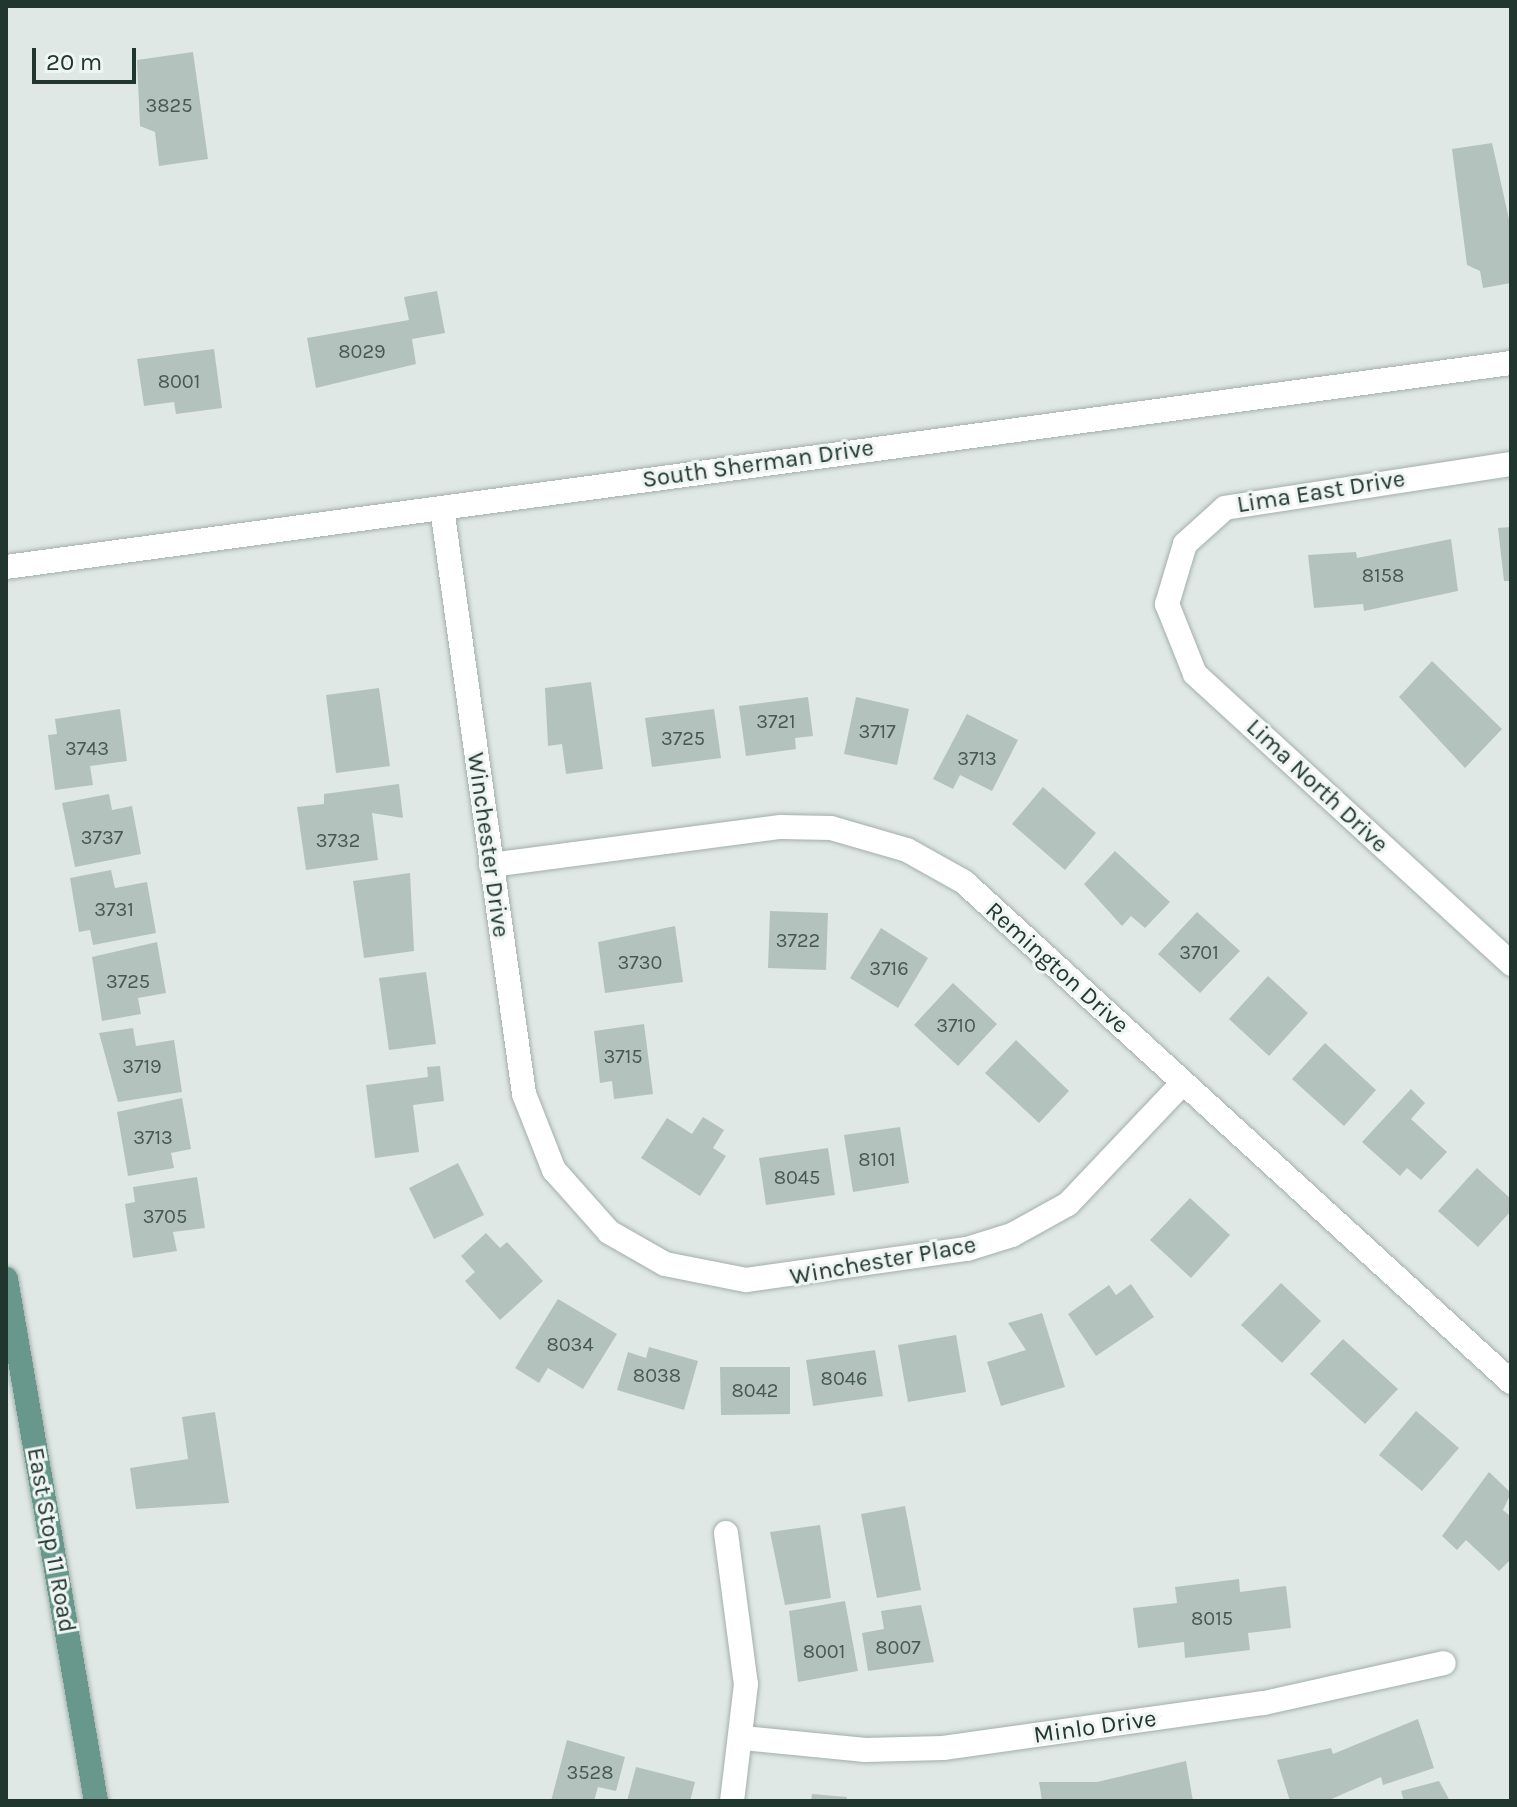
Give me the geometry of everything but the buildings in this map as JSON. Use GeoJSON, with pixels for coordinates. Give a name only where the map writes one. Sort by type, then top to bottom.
{"type":"FeatureCollection","features":[{"type":"Feature","properties":{"kind":"main road","name":"East Stop 11 Road"},"geometry":{"type":"LineString","coordinates":[[6,1279],[96,1801]]}},
{"type":"Feature","properties":{"kind":"street","name":"South Sherman Drive"},"geometry":{"type":"LineString","coordinates":[[6,567],[1511,363]]}},
{"type":"Feature","properties":{"kind":"street","name":"Lima East Drive"},"geometry":{"type":"LineString","coordinates":[[1170,583],[1185,544],[1238,503],[1511,464]]}},
{"type":"Feature","properties":{"kind":"street","name":"Winchester Drive"},"geometry":{"type":"LineString","coordinates":[[442,508],[524,1094],[558,1175]]}},
{"type":"Feature","properties":{"kind":"street","name":"Lima North Drive"},"geometry":{"type":"LineString","coordinates":[[1170,583],[1170,626],[1195,674],[1511,964]]}},
{"type":"Feature","properties":{"kind":"street","name":"Remington Drive"},"geometry":{"type":"LineString","coordinates":[[491,865],[765,827],[831,828],[877,839],[964,882],[1511,1382]]}},
{"type":"Feature","properties":{"kind":"street","name":"Winchester Place"},"geometry":{"type":"LineString","coordinates":[[558,1175],[609,1232],[665,1264],[730,1279],[793,1277],[967,1249],[1032,1226],[1080,1194],[1183,1083]]}},
{"type":"Feature","properties":{"kind":"street"},"geometry":{"type":"LineString","coordinates":[[726,1533],[746,1657],[743,1738],[732,1801]]}},
{"type":"Feature","properties":{"kind":"street","name":"Minlo Drive"},"geometry":{"type":"LineString","coordinates":[[743,1738],[865,1750],[943,1748],[1264,1703],[1444,1663]]}}]}
